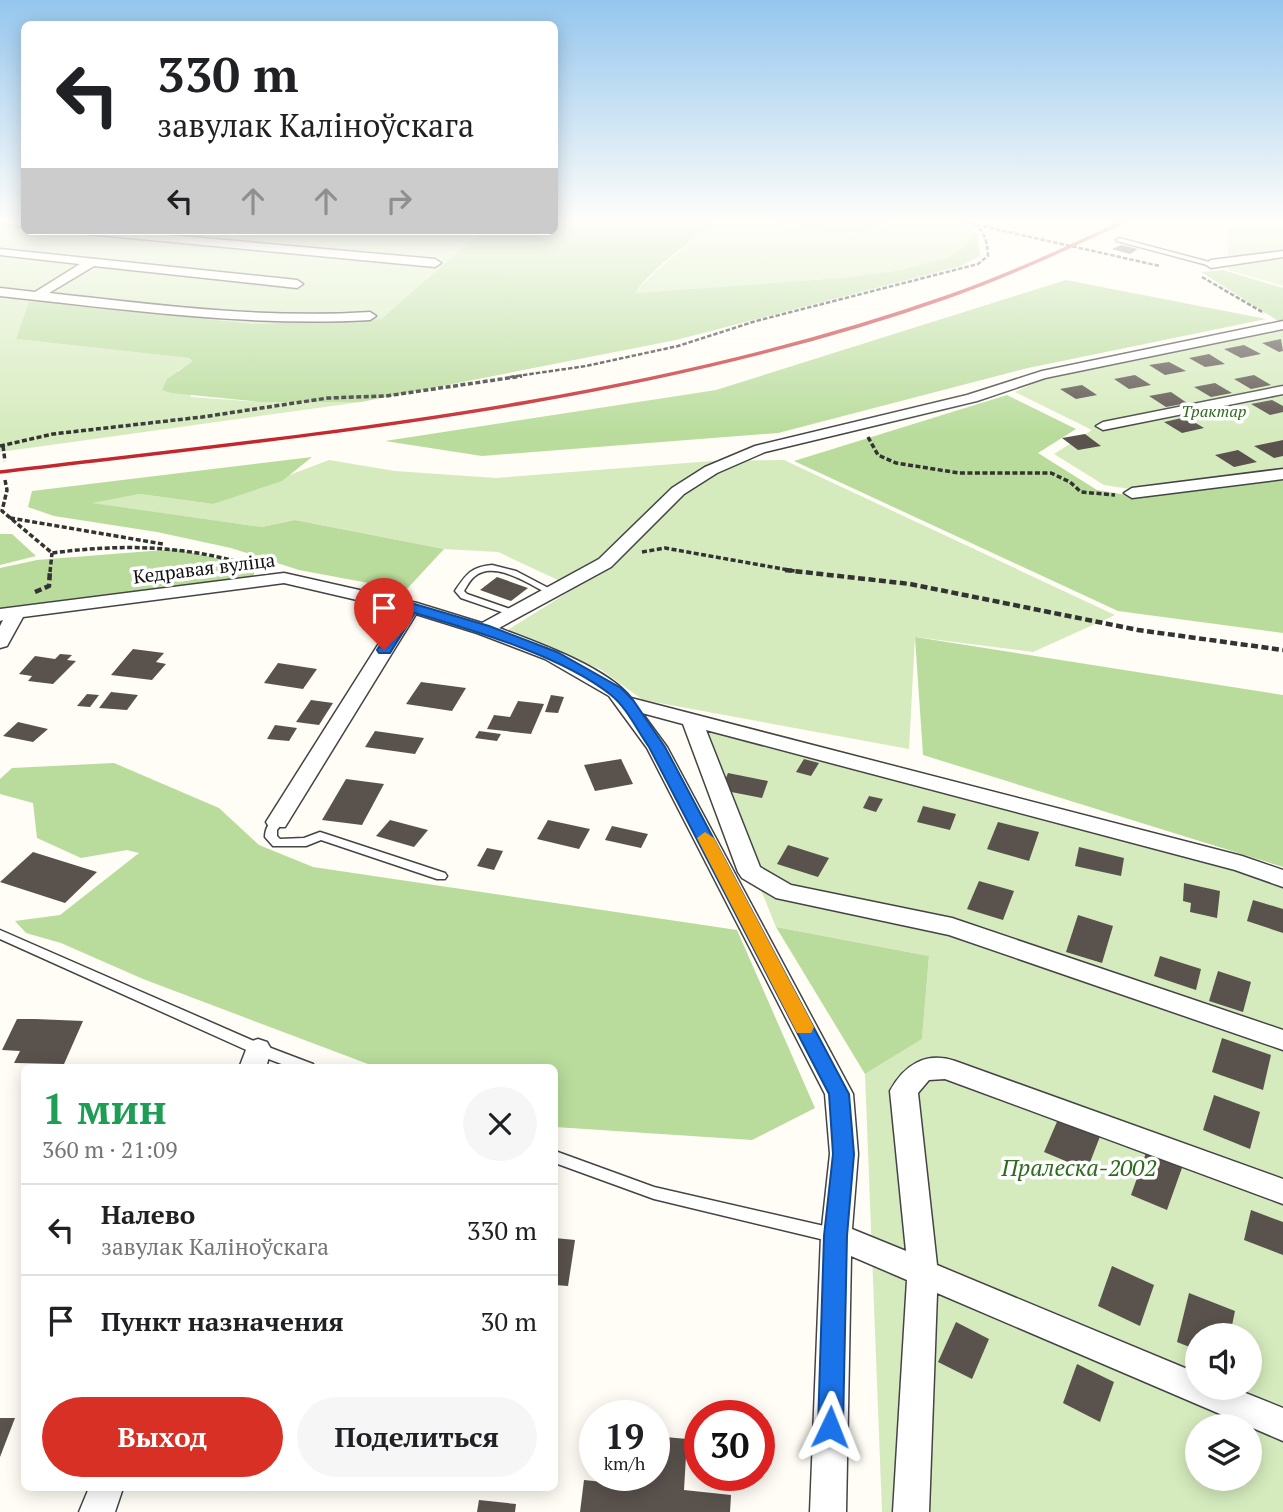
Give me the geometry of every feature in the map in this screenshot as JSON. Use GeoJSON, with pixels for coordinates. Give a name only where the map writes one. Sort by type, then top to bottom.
{"type":"FeatureCollection","features":[{"type":"Feature","properties":{"kind":"street"},"geometry":{"type":"LineString","coordinates":[[4,293],[246,318],[304,320],[370,316]]}},
{"type":"Feature","properties":{"kind":"street"},"geometry":{"type":"LineString","coordinates":[[36,297],[43,293]]}},
{"type":"Feature","properties":{"kind":"street"},"geometry":{"type":"LineString","coordinates":[[484,629],[605,563],[678,491],[711,470],[760,449],[972,398],[1042,375],[1277,321]]}},
{"type":"Feature","properties":{"kind":"street"},"geometry":{"type":"LineString","coordinates":[[1103,426],[1283,390]]}},
{"type":"Feature","properties":{"kind":"street"},"geometry":{"type":"LineString","coordinates":[[1132,493],[1283,474]]}},
{"type":"Feature","properties":{"kind":"street","name":"Кедравая вуліца"},"geometry":{"type":"LineString","coordinates":[[8,614],[284,578],[411,607],[484,629],[582,671],[616,692],[627,703]]}},
{"type":"Feature","properties":{"kind":"street"},"geometry":{"type":"LineString","coordinates":[[277,822],[411,607]]}},
{"type":"Feature","properties":{"kind":"street"},"geometry":{"type":"LineString","coordinates":[[0,642],[8,614]]}},
{"type":"Feature","properties":{"kind":"street"},"geometry":{"type":"LineString","coordinates":[[627,703],[693,723],[866,764],[1242,864],[1283,879]]}},
{"type":"Feature","properties":{"kind":"street"},"geometry":{"type":"LineString","coordinates":[[627,703],[663,759],[839,1094],[844,1154],[836,1236],[828,1512]]}},
{"type":"Feature","properties":{"kind":"street"},"geometry":{"type":"LineString","coordinates":[[693,723],[750,872],[784,892],[952,927],[1283,1040]]}},
{"type":"Feature","properties":{"kind":"street"},"geometry":{"type":"LineString","coordinates":[[911,1512],[923,1272],[904,1091],[921,1070],[946,1068],[1283,1192]]}},
{"type":"Feature","properties":{"kind":"street"},"geometry":{"type":"LineString","coordinates":[[836,1236],[1283,1425]]}},
{"type":"Feature","properties":{"kind":"street"},"geometry":{"type":"LineString","coordinates":[[97,1512],[105,1491]]}},
{"type":"Feature","properties":{"kind":"lane"},"geometry":{"type":"LineString","coordinates":[[513,613],[464,596],[459,591],[473,573],[488,567],[508,571],[552,592]]}},
{"type":"Feature","properties":{"kind":"lane"},"geometry":{"type":"LineString","coordinates":[[277,822],[271,830],[271,837],[277,843],[306,842],[320,836],[441,876]]}},
{"type":"Feature","properties":{"kind":"lane"},"geometry":{"type":"LineString","coordinates":[[0,934],[255,1058],[287,1064]]}},
{"type":"Feature","properties":{"kind":"lane"},"geometry":{"type":"LineString","coordinates":[[558,1158],[654,1193],[836,1236]]}},
{"type":"Feature","properties":{"kind":"path"},"geometry":{"type":"LineString","coordinates":[[5,461],[1,445],[53,434],[501,380],[586,366],[678,346],[756,321],[867,293]]}},
{"type":"Feature","properties":{"kind":"path"},"geometry":{"type":"LineString","coordinates":[[1227,293],[1277,321]]}},
{"type":"Feature","properties":{"kind":"path"},"geometry":{"type":"LineString","coordinates":[[859,425],[878,455],[896,463],[960,473],[1051,473],[1089,495],[1132,493]]}},
{"type":"Feature","properties":{"kind":"path"},"geometry":{"type":"LineString","coordinates":[[5,480],[7,490],[2,511],[52,553],[101,546],[178,547]]}},
{"type":"Feature","properties":{"kind":"path"},"geometry":{"type":"LineString","coordinates":[[10,518],[178,547],[251,566],[265,581]]}},
{"type":"Feature","properties":{"kind":"path"},"geometry":{"type":"LineString","coordinates":[[605,563],[633,553],[665,548],[785,570],[910,584],[1138,630],[1283,650]]}},
{"type":"Feature","properties":{"kind":"path"},"geometry":{"type":"LineString","coordinates":[[8,614],[18,603],[48,586],[52,553]]}},
{"type":"Feature","properties":{"kind":"green space"},"geometry":{"type":"Polygon","coordinates":[[[0,293],[411,293],[381,319],[255,324],[29,301],[16,339],[189,358],[194,361],[177,371],[191,397],[260,402],[361,402],[0,452],[0,293]]]}},
{"type":"Feature","properties":{"kind":"green space"},"geometry":{"type":"Polygon","coordinates":[[[411,293],[859,293],[676,340],[361,402],[260,402],[172,393],[162,390],[167,379],[193,361],[189,358],[16,339],[29,301],[255,324],[381,319],[411,293]]]}},
{"type":"Feature","properties":{"kind":"green space"},"geometry":{"type":"Polygon","coordinates":[[[1026,293],[1130,293],[1266,319],[1028,368],[778,433],[482,456],[385,441],[716,390],[1026,293]]]}},
{"type":"Feature","properties":{"kind":"green space"},"geometry":{"type":"Polygon","coordinates":[[[1233,293],[1283,293],[1283,324],[1233,293]]]}},
{"type":"Feature","properties":{"kind":"green space","name":"Трактар"},"geometry":{"type":"Polygon","coordinates":[[[1283,328],[1283,470],[1130,489],[1104,485],[1054,454],[1092,430],[1015,392],[1047,377],[1283,328]]]}},
{"type":"Feature","properties":{"kind":"green space"},"geometry":{"type":"Polygon","coordinates":[[[1007,395],[1076,429],[1038,453],[1097,490],[1133,496],[1283,477],[1283,633],[1118,611],[794,461],[1007,395]]]}},
{"type":"Feature","properties":{"kind":"green space"},"geometry":{"type":"Polygon","coordinates":[[[312,457],[282,481],[213,504],[140,494],[92,503],[262,527],[295,520],[444,549],[406,590],[299,570],[231,548],[157,532],[54,516],[28,507],[32,491],[312,457]]]}},
{"type":"Feature","properties":{"kind":"green space"},"geometry":{"type":"Polygon","coordinates":[[[329,460],[395,471],[496,478],[712,461],[784,460],[1115,615],[1033,652],[915,637],[909,749],[643,700],[600,669],[506,631],[575,588],[498,552],[444,549],[295,520],[262,527],[89,503],[140,494],[213,504],[329,460]]]}},
{"type":"Feature","properties":{"kind":"green space"},"geometry":{"type":"Polygon","coordinates":[[[0,534],[12,534],[36,556],[0,565],[0,534]]]}},
{"type":"Feature","properties":{"kind":"green space"},"geometry":{"type":"Polygon","coordinates":[[[176,549],[254,567],[254,577],[0,609],[0,568],[37,560],[176,549]]]}},
{"type":"Feature","properties":{"kind":"green space"},"geometry":{"type":"Polygon","coordinates":[[[915,637],[1283,695],[1283,867],[923,755],[915,637]]]}},
{"type":"Feature","properties":{"kind":"green space","name":"Пралеска-2002"},"geometry":{"type":"Polygon","coordinates":[[[693,723],[1283,879],[1283,1512],[882,1512],[865,1074],[922,1039],[929,956],[776,927],[693,723]]]}},
{"type":"Feature","properties":{"kind":"green space"},"geometry":{"type":"Polygon","coordinates":[[[114,763],[219,808],[259,845],[313,867],[737,930],[815,1108],[752,1140],[558,1127],[558,1064],[368,1064],[143,979],[61,943],[26,933],[15,921],[60,915],[139,853],[127,850],[81,858],[37,838],[33,803],[0,794],[0,779],[12,768],[114,763]]]}},
{"type":"Feature","properties":{"kind":"green space"},"geometry":{"type":"Polygon","coordinates":[[[776,927],[929,956],[922,1039],[865,1074],[776,927]]]}},
{"type":"Feature","properties":{"kind":"building"},"geometry":{"type":"Polygon","coordinates":[[[1281,339],[1283,351],[1279,352],[1262,343],[1281,339]]]}},
{"type":"Feature","properties":{"kind":"building"},"geometry":{"type":"Polygon","coordinates":[[[1244,345],[1261,354],[1241,358],[1224,349],[1244,345]]]}},
{"type":"Feature","properties":{"kind":"building"},"geometry":{"type":"Polygon","coordinates":[[[1209,354],[1225,364],[1205,367],[1189,358],[1209,354]]]}},
{"type":"Feature","properties":{"kind":"building"},"geometry":{"type":"Polygon","coordinates":[[[1169,362],[1186,371],[1165,375],[1149,365],[1169,362]]]}},
{"type":"Feature","properties":{"kind":"building"},"geometry":{"type":"Polygon","coordinates":[[[1135,375],[1151,385],[1129,389],[1114,379],[1135,375]]]}},
{"type":"Feature","properties":{"kind":"building"},"geometry":{"type":"Polygon","coordinates":[[[1254,375],[1271,385],[1251,389],[1234,379],[1254,375]]]}},
{"type":"Feature","properties":{"kind":"building"},"geometry":{"type":"Polygon","coordinates":[[[1215,383],[1232,393],[1211,397],[1194,387],[1215,383]]]}},
{"type":"Feature","properties":{"kind":"building"},"geometry":{"type":"Polygon","coordinates":[[[1082,385],[1097,395],[1076,399],[1060,389],[1082,385]]]}},
{"type":"Feature","properties":{"kind":"building"},"geometry":{"type":"Polygon","coordinates":[[[1171,392],[1187,403],[1166,407],[1149,396],[1171,392]]]}},
{"type":"Feature","properties":{"kind":"building"},"geometry":{"type":"Polygon","coordinates":[[[1272,400],[1283,406],[1283,412],[1270,415],[1251,404],[1272,400]]]}},
{"type":"Feature","properties":{"kind":"building"},"geometry":{"type":"Polygon","coordinates":[[[1186,417],[1204,428],[1182,433],[1164,422],[1186,417]]]}},
{"type":"Feature","properties":{"kind":"building"},"geometry":{"type":"Polygon","coordinates":[[[1085,434],[1101,446],[1078,450],[1062,438],[1085,434]]]}},
{"type":"Feature","properties":{"kind":"building"},"geometry":{"type":"Polygon","coordinates":[[[1283,440],[1283,456],[1274,458],[1254,446],[1283,440]]]}},
{"type":"Feature","properties":{"kind":"building"},"geometry":{"type":"Polygon","coordinates":[[[1238,450],[1257,462],[1234,467],[1215,455],[1238,450]]]}},
{"type":"Feature","properties":{"kind":"building"},"geometry":{"type":"Polygon","coordinates":[[[497,577],[528,588],[511,601],[480,590],[497,577]]]}},
{"type":"Feature","properties":{"kind":"building"},"geometry":{"type":"Polygon","coordinates":[[[133,649],[164,653],[156,662],[166,664],[152,680],[111,675],[133,649]]]}},
{"type":"Feature","properties":{"kind":"building"},"geometry":{"type":"Polygon","coordinates":[[[60,654],[72,655],[67,660],[76,661],[53,684],[28,681],[32,676],[19,674],[35,656],[55,659],[60,654]]]}},
{"type":"Feature","properties":{"kind":"building"},"geometry":{"type":"Polygon","coordinates":[[[278,663],[317,669],[303,689],[264,683],[278,663]]]}},
{"type":"Feature","properties":{"kind":"building"},"geometry":{"type":"Polygon","coordinates":[[[421,682],[466,688],[452,711],[406,704],[421,682]]]}},
{"type":"Feature","properties":{"kind":"building"},"geometry":{"type":"Polygon","coordinates":[[[111,692],[138,695],[127,710],[99,708],[111,692]]]}},
{"type":"Feature","properties":{"kind":"building"},"geometry":{"type":"Polygon","coordinates":[[[87,694],[99,695],[90,707],[77,706],[87,694]]]}},
{"type":"Feature","properties":{"kind":"building"},"geometry":{"type":"Polygon","coordinates":[[[551,695],[564,697],[558,713],[545,712],[551,695]]]}},
{"type":"Feature","properties":{"kind":"building"},"geometry":{"type":"Polygon","coordinates":[[[311,700],[333,703],[319,725],[296,722],[311,700]]]}},
{"type":"Feature","properties":{"kind":"building"},"geometry":{"type":"Polygon","coordinates":[[[518,701],[544,704],[531,734],[487,729],[494,715],[510,717],[518,701]]]}},
{"type":"Feature","properties":{"kind":"building"},"geometry":{"type":"Polygon","coordinates":[[[18,722],[48,729],[33,742],[3,736],[18,722]]]}},
{"type":"Feature","properties":{"kind":"building"},"geometry":{"type":"Polygon","coordinates":[[[275,725],[297,728],[289,741],[267,739],[275,725]]]}},
{"type":"Feature","properties":{"kind":"building"},"geometry":{"type":"Polygon","coordinates":[[[375,731],[424,738],[415,754],[365,747],[375,731]]]}},
{"type":"Feature","properties":{"kind":"building"},"geometry":{"type":"Polygon","coordinates":[[[479,731],[501,734],[497,741],[475,738],[479,731]]]}},
{"type":"Feature","properties":{"kind":"building"},"geometry":{"type":"Polygon","coordinates":[[[621,759],[633,784],[595,791],[584,765],[621,759]]]}},
{"type":"Feature","properties":{"kind":"building"},"geometry":{"type":"Polygon","coordinates":[[[804,759],[819,763],[811,776],[796,772],[804,759]]]}},
{"type":"Feature","properties":{"kind":"building"},"geometry":{"type":"Polygon","coordinates":[[[728,773],[768,781],[762,798],[721,790],[728,773]]]}},
{"type":"Feature","properties":{"kind":"building"},"geometry":{"type":"Polygon","coordinates":[[[346,779],[384,784],[362,825],[322,820],[346,779]]]}},
{"type":"Feature","properties":{"kind":"building"},"geometry":{"type":"Polygon","coordinates":[[[869,796],[883,799],[876,812],[863,808],[869,796]]]}},
{"type":"Feature","properties":{"kind":"building"},"geometry":{"type":"Polygon","coordinates":[[[923,806],[956,814],[950,830],[917,822],[923,806]]]}},
{"type":"Feature","properties":{"kind":"building"},"geometry":{"type":"Polygon","coordinates":[[[390,820],[428,830],[414,847],[376,836],[390,820]]]}},
{"type":"Feature","properties":{"kind":"building"},"geometry":{"type":"Polygon","coordinates":[[[548,820],[590,829],[579,849],[537,839],[548,820]]]}},
{"type":"Feature","properties":{"kind":"building"},"geometry":{"type":"Polygon","coordinates":[[[998,822],[1039,832],[1029,861],[987,849],[998,822]]]}},
{"type":"Feature","properties":{"kind":"building"},"geometry":{"type":"Polygon","coordinates":[[[612,826],[648,834],[641,848],[605,840],[612,826]]]}},
{"type":"Feature","properties":{"kind":"building"},"geometry":{"type":"Polygon","coordinates":[[[788,845],[829,858],[818,877],[777,864],[788,845]]]}},
{"type":"Feature","properties":{"kind":"building"},"geometry":{"type":"Polygon","coordinates":[[[1079,847],[1124,858],[1121,876],[1075,866],[1079,847]]]}},
{"type":"Feature","properties":{"kind":"building"},"geometry":{"type":"Polygon","coordinates":[[[487,848],[503,851],[494,870],[477,866],[487,848]]]}},
{"type":"Feature","properties":{"kind":"building"},"geometry":{"type":"Polygon","coordinates":[[[33,852],[97,872],[65,903],[0,882],[33,852]]]}},
{"type":"Feature","properties":{"kind":"building"},"geometry":{"type":"Polygon","coordinates":[[[979,881],[1014,891],[1003,920],[967,909],[979,881]]]}},
{"type":"Feature","properties":{"kind":"building"},"geometry":{"type":"Polygon","coordinates":[[[1184,883],[1220,891],[1217,918],[1190,912],[1191,903],[1183,901],[1184,883]]]}},
{"type":"Feature","properties":{"kind":"building"},"geometry":{"type":"Polygon","coordinates":[[[1253,900],[1283,909],[1283,933],[1247,921],[1253,900]]]}},
{"type":"Feature","properties":{"kind":"building"},"geometry":{"type":"Polygon","coordinates":[[[1078,915],[1113,926],[1102,963],[1066,952],[1078,915]]]}},
{"type":"Feature","properties":{"kind":"building"},"geometry":{"type":"Polygon","coordinates":[[[1160,956],[1201,969],[1196,990],[1154,976],[1160,956]]]}},
{"type":"Feature","properties":{"kind":"building"},"geometry":{"type":"Polygon","coordinates":[[[1218,971],[1251,982],[1243,1012],[1209,1001],[1218,971]]]}},
{"type":"Feature","properties":{"kind":"building"},"geometry":{"type":"Polygon","coordinates":[[[17,1019],[83,1021],[64,1064],[14,1063],[20,1051],[2,1050],[17,1019]]]}},
{"type":"Feature","properties":{"kind":"building"},"geometry":{"type":"Polygon","coordinates":[[[1222,1038],[1271,1055],[1263,1090],[1212,1072],[1222,1038]]]}},
{"type":"Feature","properties":{"kind":"building"},"geometry":{"type":"Polygon","coordinates":[[[1214,1095],[1260,1112],[1250,1149],[1203,1130],[1214,1095]]]}},
{"type":"Feature","properties":{"kind":"building"},"geometry":{"type":"Polygon","coordinates":[[[1059,1117],[1101,1134],[1087,1170],[1044,1152],[1059,1117]]]}},
{"type":"Feature","properties":{"kind":"building"},"geometry":{"type":"Polygon","coordinates":[[[1147,1150],[1183,1165],[1167,1210],[1131,1195],[1147,1150]]]}},
{"type":"Feature","properties":{"kind":"building"},"geometry":{"type":"Polygon","coordinates":[[[1251,1210],[1283,1222],[1283,1255],[1244,1240],[1251,1210]]]}},
{"type":"Feature","properties":{"kind":"building"},"geometry":{"type":"Polygon","coordinates":[[[558,1238],[575,1240],[568,1286],[558,1285],[558,1238]]]}},
{"type":"Feature","properties":{"kind":"building"},"geometry":{"type":"Polygon","coordinates":[[[1112,1266],[1154,1285],[1140,1326],[1098,1306],[1112,1266]]]}},
{"type":"Feature","properties":{"kind":"building"},"geometry":{"type":"Polygon","coordinates":[[[1189,1293],[1235,1311],[1232,1323],[1185,1323],[1185,1345],[1177,1342],[1189,1293]]]}},
{"type":"Feature","properties":{"kind":"building"},"geometry":{"type":"Polygon","coordinates":[[[956,1322],[989,1339],[972,1379],[938,1362],[956,1322]]]}},
{"type":"Feature","properties":{"kind":"building"},"geometry":{"type":"Polygon","coordinates":[[[1077,1364],[1114,1382],[1100,1422],[1063,1403],[1077,1364]]]}},
{"type":"Feature","properties":{"kind":"building"},"geometry":{"type":"Polygon","coordinates":[[[0,1418],[15,1418],[0,1457],[0,1418]]]}},
{"type":"Feature","properties":{"kind":"building"},"geometry":{"type":"Polygon","coordinates":[[[670,1437],[684,1439],[684,1491],[731,1495],[730,1512],[580,1512],[583,1491],[670,1491],[670,1437]]]}},
{"type":"Feature","properties":{"kind":"building"},"geometry":{"type":"Polygon","coordinates":[[[479,1500],[516,1504],[515,1512],[477,1512],[479,1500]]]}},
{"type":"Feature","properties":{"kind":"railway"},"geometry":{"type":"LineString","coordinates":[[0,472],[359,428],[597,389],[715,364],[832,334],[958,293]]}},
{"type":"Feature","properties":{"kind":"slow traffic"},"geometry":{"type":"LineString","coordinates":[[705,838],[804,1027]]}},
{"type":"Feature","properties":{"kind":"route"},"geometry":{"type":"LineString","coordinates":[[384,650],[411,607],[484,629],[552,655],[616,692],[627,703],[657,747],[839,1094],[844,1154],[836,1236],[830,1427]]}}]}
